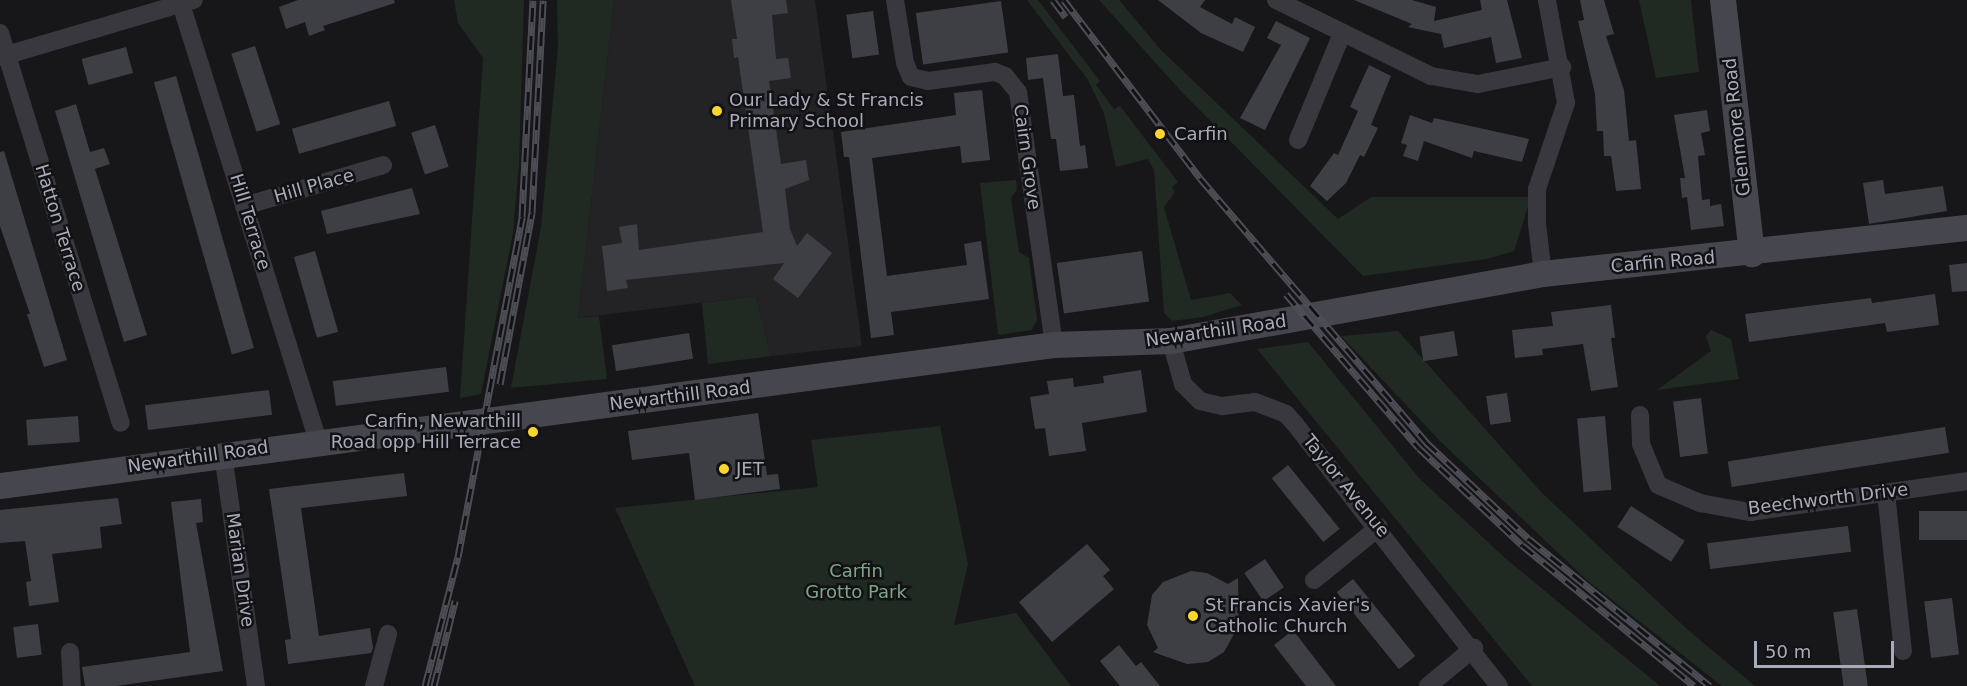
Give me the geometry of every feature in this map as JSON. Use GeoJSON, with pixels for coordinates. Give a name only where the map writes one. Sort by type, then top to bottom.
{"type":"FeatureCollection","features":[{"type":"Feature","properties":{"kind":"main road","name":"Glenmore Road"},"geometry":{"type":"LineString","coordinates":[[1723,0],[1752,254]]}},
{"type":"Feature","properties":{"kind":"main road","name":"Carfin Road"},"geometry":{"type":"LineString","coordinates":[[1361,310],[1543,274],[1752,254],[1967,228]]}},
{"type":"Feature","properties":{"kind":"main road","name":"Newarthill Road"},"geometry":{"type":"LineString","coordinates":[[0,486],[318,441],[541,414],[1054,345],[1171,341],[1361,310]]}},
{"type":"Feature","properties":{"kind":"street","name":"Cairn Grove"},"geometry":{"type":"LineString","coordinates":[[896,0],[905,63],[911,77],[928,81],[995,72],[1005,76],[1018,92],[1054,345]]}},
{"type":"Feature","properties":{"kind":"street"},"geometry":{"type":"LineString","coordinates":[[1276,0],[1431,76],[1478,84],[1562,67]]}},
{"type":"Feature","properties":{"kind":"street"},"geometry":{"type":"LineString","coordinates":[[1543,274],[1537,224],[1538,189],[1566,103],[1562,67],[1547,0]]}},
{"type":"Feature","properties":{"kind":"street"},"geometry":{"type":"LineString","coordinates":[[3,56],[187,2]]}},
{"type":"Feature","properties":{"kind":"street","name":"Hill Terrace"},"geometry":{"type":"LineString","coordinates":[[187,2],[244,206],[318,441]]}},
{"type":"Feature","properties":{"kind":"street","name":"Hatton Terrace"},"geometry":{"type":"LineString","coordinates":[[0,33],[3,56],[121,423]]}},
{"type":"Feature","properties":{"kind":"street"},"geometry":{"type":"LineString","coordinates":[[1298,140],[1342,34]]}},
{"type":"Feature","properties":{"kind":"street","name":"Hill Place"},"geometry":{"type":"LineString","coordinates":[[244,206],[383,165]]}},
{"type":"Feature","properties":{"kind":"street","name":"Taylor Avenue"},"geometry":{"type":"LineString","coordinates":[[1171,341],[1183,384],[1200,401],[1222,406],[1255,402],[1286,414],[1474,648],[1499,686]]}},
{"type":"Feature","properties":{"kind":"street","name":"Beechworth Drive"},"geometry":{"type":"LineString","coordinates":[[1640,415],[1641,444],[1658,485],[1700,503],[1750,512],[1967,481]]}},
{"type":"Feature","properties":{"kind":"street","name":"Marian Drive"},"geometry":{"type":"LineString","coordinates":[[223,454],[256,686]]}},
{"type":"Feature","properties":{"kind":"street"},"geometry":{"type":"LineString","coordinates":[[1886,493],[1903,651]]}},
{"type":"Feature","properties":{"kind":"street"},"geometry":{"type":"LineString","coordinates":[[1314,580],[1379,527]]}},
{"type":"Feature","properties":{"kind":"street"},"geometry":{"type":"LineString","coordinates":[[374,686],[388,634]]}},
{"type":"Feature","properties":{"kind":"street"},"geometry":{"type":"LineString","coordinates":[[1428,686],[1474,648]]}},
{"type":"Feature","properties":{"kind":"street"},"geometry":{"type":"LineString","coordinates":[[70,652],[72,686]]}},
{"type":"Feature","properties":{"kind":"shaded area","name":"Our Lady & St Francis Primary School"},"geometry":{"type":"Polygon","coordinates":[[[614,0],[815,0],[862,346],[771,356],[756,296],[578,318],[614,0]]]}},
{"type":"Feature","properties":{"kind":"green space"},"geometry":{"type":"Polygon","coordinates":[[[454,0],[524,0],[519,164],[513,233],[481,394],[460,398],[483,58],[458,23],[454,0]]]}},
{"type":"Feature","properties":{"kind":"green space"},"geometry":{"type":"Polygon","coordinates":[[[557,0],[614,0],[578,318],[599,316],[607,379],[511,388],[541,227],[558,47],[557,0]]]}},
{"type":"Feature","properties":{"kind":"green space"},"geometry":{"type":"Polygon","coordinates":[[[1027,0],[1038,0],[1100,81],[1096,85],[1114,109],[1120,106],[1178,182],[1172,187],[1175,192],[1164,207],[1191,300],[1230,293],[1242,305],[1203,317],[1172,321],[1164,313],[1154,170],[1148,159],[1116,167],[1104,113],[1088,80],[1027,0]]]}},
{"type":"Feature","properties":{"kind":"green space"},"geometry":{"type":"Polygon","coordinates":[[[1099,0],[1119,0],[1160,49],[1338,219],[1371,197],[1531,197],[1514,251],[1487,259],[1363,276],[1180,90],[1099,0]]]}},
{"type":"Feature","properties":{"kind":"green space"},"geometry":{"type":"Polygon","coordinates":[[[1639,0],[1691,0],[1699,72],[1656,78],[1639,0]]]}},
{"type":"Feature","properties":{"kind":"green space"},"geometry":{"type":"Polygon","coordinates":[[[1016,180],[1017,190],[1011,198],[1019,252],[1029,258],[1037,320],[1032,330],[998,335],[980,183],[1016,180]]]}},
{"type":"Feature","properties":{"kind":"green space"},"geometry":{"type":"Polygon","coordinates":[[[756,296],[771,356],[708,364],[702,303],[756,296]]]}},
{"type":"Feature","properties":{"kind":"green space"},"geometry":{"type":"Polygon","coordinates":[[[1711,330],[1731,339],[1739,379],[1657,390],[1711,351],[1706,336],[1711,330]]]}},
{"type":"Feature","properties":{"kind":"green space"},"geometry":{"type":"Polygon","coordinates":[[[1398,331],[1542,493],[1688,630],[1755,686],[1722,686],[1588,581],[1441,442],[1341,336],[1398,331]]]}},
{"type":"Feature","properties":{"kind":"green space"},"geometry":{"type":"Polygon","coordinates":[[[1308,342],[1419,478],[1505,558],[1660,686],[1532,686],[1257,349],[1308,342]]]}},
{"type":"Feature","properties":{"kind":"green space","name":"Carfin Grotto Park"},"geometry":{"type":"Polygon","coordinates":[[[940,426],[968,564],[954,625],[1016,613],[1071,686],[695,686],[615,508],[818,487],[811,440],[940,426]]]}},
{"type":"Feature","properties":{"kind":"building"},"geometry":{"type":"Polygon","coordinates":[[[298,0],[394,0],[395,3],[323,26],[325,30],[309,36],[305,22],[286,29],[279,7],[298,0]]]}},
{"type":"Feature","properties":{"kind":"building"},"geometry":{"type":"Polygon","coordinates":[[[731,0],[786,0],[788,13],[772,15],[776,59],[788,58],[791,78],[769,81],[781,164],[806,160],[809,180],[785,189],[790,229],[797,246],[807,233],[832,253],[798,298],[773,279],[784,263],[626,280],[628,288],[607,291],[602,246],[622,243],[619,227],[637,224],[639,250],[763,232],[738,57],[734,58],[732,39],[737,39],[731,0]]]}},
{"type":"Feature","properties":{"kind":"building"},"geometry":{"type":"Polygon","coordinates":[[[1158,0],[1205,0],[1200,7],[1232,24],[1235,17],[1255,27],[1243,52],[1201,33],[1158,0]]]}},
{"type":"Feature","properties":{"kind":"building"},"geometry":{"type":"Polygon","coordinates":[[[1354,0],[1412,0],[1436,7],[1434,21],[1482,10],[1480,0],[1507,0],[1522,58],[1496,63],[1491,37],[1444,48],[1441,34],[1408,27],[1412,24],[1354,0]]]}},
{"type":"Feature","properties":{"kind":"building"},"geometry":{"type":"Polygon","coordinates":[[[1580,0],[1604,0],[1614,34],[1606,36],[1624,90],[1629,141],[1636,140],[1641,189],[1616,191],[1611,156],[1604,156],[1603,131],[1597,131],[1595,94],[1578,21],[1584,20],[1580,0]]]}},
{"type":"Feature","properties":{"kind":"building"},"geometry":{"type":"Polygon","coordinates":[[[1001,1],[1008,52],[923,64],[916,13],[1001,1]]]}},
{"type":"Feature","properties":{"kind":"building"},"geometry":{"type":"Polygon","coordinates":[[[873,11],[879,55],[852,58],[846,15],[873,11]]]}},
{"type":"Feature","properties":{"kind":"building"},"geometry":{"type":"Polygon","coordinates":[[[1276,21],[1310,38],[1265,130],[1240,118],[1281,45],[1267,38],[1276,21]]]}},
{"type":"Feature","properties":{"kind":"building"},"geometry":{"type":"Polygon","coordinates":[[[255,46],[280,124],[257,132],[231,54],[255,46]]]}},
{"type":"Feature","properties":{"kind":"building"},"geometry":{"type":"Polygon","coordinates":[[[126,47],[133,73],[89,85],[82,59],[126,47]]]}},
{"type":"Feature","properties":{"kind":"building"},"geometry":{"type":"Polygon","coordinates":[[[1058,54],[1063,96],[1074,95],[1080,146],[1085,145],[1088,168],[1060,171],[1056,139],[1051,139],[1043,78],[1028,80],[1026,58],[1058,54]]]}},
{"type":"Feature","properties":{"kind":"building"},"geometry":{"type":"Polygon","coordinates":[[[1369,65],[1391,76],[1371,125],[1378,128],[1364,157],[1360,155],[1346,183],[1327,201],[1310,186],[1334,153],[1338,155],[1358,111],[1350,107],[1369,65]]]}},
{"type":"Feature","properties":{"kind":"building"},"geometry":{"type":"Polygon","coordinates":[[[176,76],[254,348],[232,354],[154,82],[176,76]]]}},
{"type":"Feature","properties":{"kind":"building"},"geometry":{"type":"Polygon","coordinates":[[[982,90],[990,160],[962,163],[960,146],[872,158],[887,276],[967,265],[964,244],[981,241],[989,299],[891,312],[894,335],[871,338],[849,157],[844,157],[841,132],[956,115],[954,93],[982,90]]]}},
{"type":"Feature","properties":{"kind":"building"},"geometry":{"type":"Polygon","coordinates":[[[389,101],[396,126],[299,154],[292,129],[389,101]]]}},
{"type":"Feature","properties":{"kind":"building"},"geometry":{"type":"Polygon","coordinates":[[[76,104],[90,152],[104,148],[110,164],[95,169],[147,335],[124,342],[55,111],[76,104]]]}},
{"type":"Feature","properties":{"kind":"building"},"geometry":{"type":"Polygon","coordinates":[[[1707,110],[1710,131],[1701,133],[1705,155],[1698,156],[1702,200],[1710,199],[1710,206],[1721,204],[1724,226],[1691,230],[1687,197],[1682,198],[1680,178],[1685,178],[1674,115],[1707,110]]]}},
{"type":"Feature","properties":{"kind":"building"},"geometry":{"type":"Polygon","coordinates":[[[1410,115],[1432,123],[1434,118],[1529,139],[1522,162],[1474,151],[1472,158],[1424,141],[1418,161],[1403,156],[1407,145],[1401,143],[1410,115]]]}},
{"type":"Feature","properties":{"kind":"building"},"geometry":{"type":"Polygon","coordinates":[[[435,125],[449,167],[425,175],[411,133],[435,125]]]}},
{"type":"Feature","properties":{"kind":"building"},"geometry":{"type":"Polygon","coordinates":[[[4,151],[67,360],[44,367],[27,314],[30,314],[0,226],[0,152],[4,151]]]}},
{"type":"Feature","properties":{"kind":"building"},"geometry":{"type":"Polygon","coordinates":[[[1883,180],[1885,194],[1943,186],[1947,211],[1869,224],[1863,183],[1883,180]]]}},
{"type":"Feature","properties":{"kind":"building"},"geometry":{"type":"Polygon","coordinates":[[[412,188],[420,214],[327,234],[321,211],[412,188]]]}},
{"type":"Feature","properties":{"kind":"building"},"geometry":{"type":"Polygon","coordinates":[[[315,251],[338,332],[317,338],[294,257],[315,251]]]}},
{"type":"Feature","properties":{"kind":"building"},"geometry":{"type":"Polygon","coordinates":[[[1142,251],[1149,302],[1064,313],[1057,263],[1142,251]]]}},
{"type":"Feature","properties":{"kind":"building"},"geometry":{"type":"Polygon","coordinates":[[[1967,263],[1967,291],[1952,292],[1949,265],[1967,263]]]}},
{"type":"Feature","properties":{"kind":"building"},"geometry":{"type":"Polygon","coordinates":[[[1935,294],[1939,325],[1887,332],[1885,323],[1749,342],[1745,314],[1871,298],[1872,303],[1935,294]]]}},
{"type":"Feature","properties":{"kind":"building"},"geometry":{"type":"Polygon","coordinates":[[[1611,305],[1615,338],[1611,338],[1618,387],[1591,391],[1583,344],[1542,349],[1543,355],[1515,358],[1512,330],[1553,326],[1551,312],[1611,305]]]}},
{"type":"Feature","properties":{"kind":"building"},"geometry":{"type":"Polygon","coordinates":[[[1454,331],[1458,356],[1423,361],[1419,336],[1454,331]]]}},
{"type":"Feature","properties":{"kind":"building"},"geometry":{"type":"Polygon","coordinates":[[[689,333],[693,359],[616,371],[612,345],[689,333]]]}},
{"type":"Feature","properties":{"kind":"building"},"geometry":{"type":"Polygon","coordinates":[[[446,367],[449,392],[336,406],[333,381],[446,367]]]}},
{"type":"Feature","properties":{"kind":"building"},"geometry":{"type":"Polygon","coordinates":[[[1141,370],[1147,412],[1082,423],[1086,451],[1049,456],[1045,428],[1035,429],[1030,397],[1049,394],[1047,381],[1073,378],[1074,387],[1104,383],[1103,376],[1141,370]]]}},
{"type":"Feature","properties":{"kind":"building"},"geometry":{"type":"Polygon","coordinates":[[[269,390],[272,415],[148,430],[145,405],[269,390]]]}},
{"type":"Feature","properties":{"kind":"building"},"geometry":{"type":"Polygon","coordinates":[[[1507,393],[1511,422],[1490,425],[1486,396],[1507,393]]]}},
{"type":"Feature","properties":{"kind":"building"},"geometry":{"type":"Polygon","coordinates":[[[1701,398],[1708,454],[1680,457],[1673,401],[1701,398]]]}},
{"type":"Feature","properties":{"kind":"building"},"geometry":{"type":"Polygon","coordinates":[[[758,413],[767,475],[778,474],[780,489],[695,500],[689,453],[632,460],[628,431],[758,413]]]}},
{"type":"Feature","properties":{"kind":"building"},"geometry":{"type":"Polygon","coordinates":[[[78,416],[80,442],[28,446],[26,420],[78,416]]]}},
{"type":"Feature","properties":{"kind":"building"},"geometry":{"type":"Polygon","coordinates":[[[1605,416],[1611,490],[1584,492],[1577,418],[1605,416]]]}},
{"type":"Feature","properties":{"kind":"building"},"geometry":{"type":"Polygon","coordinates":[[[1945,427],[1949,453],[1732,487],[1728,461],[1945,427]]]}},
{"type":"Feature","properties":{"kind":"building"},"geometry":{"type":"Polygon","coordinates":[[[1288,465],[1340,529],[1323,542],[1272,478],[1288,465]]]}},
{"type":"Feature","properties":{"kind":"building"},"geometry":{"type":"Polygon","coordinates":[[[404,473],[407,496],[301,508],[319,636],[370,628],[373,648],[371,653],[288,664],[285,640],[291,639],[269,489],[404,473]]]}},
{"type":"Feature","properties":{"kind":"building"},"geometry":{"type":"Polygon","coordinates":[[[118,498],[122,524],[100,527],[102,548],[52,554],[59,602],[29,606],[26,582],[31,581],[25,541],[0,543],[0,510],[118,498]]]}},
{"type":"Feature","properties":{"kind":"building"},"geometry":{"type":"Polygon","coordinates":[[[201,499],[203,522],[196,523],[223,671],[116,686],[85,686],[82,667],[190,652],[171,502],[201,499]]]}},
{"type":"Feature","properties":{"kind":"building"},"geometry":{"type":"Polygon","coordinates":[[[1631,506],[1685,541],[1671,562],[1617,527],[1631,506]]]}},
{"type":"Feature","properties":{"kind":"building"},"geometry":{"type":"Polygon","coordinates":[[[1919,511],[1967,511],[1967,540],[1919,540],[1919,511]]]}},
{"type":"Feature","properties":{"kind":"building"},"geometry":{"type":"Polygon","coordinates":[[[1848,526],[1851,552],[1710,569],[1707,543],[1848,526]]]}},
{"type":"Feature","properties":{"kind":"building"},"geometry":{"type":"Polygon","coordinates":[[[1087,544],[1110,570],[1103,576],[1114,589],[1052,642],[1019,602],[1087,544]]]}},
{"type":"Feature","properties":{"kind":"building"},"geometry":{"type":"Polygon","coordinates":[[[1265,559],[1284,587],[1263,601],[1244,573],[1265,559]]]}},
{"type":"Feature","properties":{"kind":"building","name":"St Francis Xavier's Catholic Church"},"geometry":{"type":"Polygon","coordinates":[[[1191,571],[1207,573],[1228,584],[1238,578],[1239,625],[1224,652],[1208,662],[1187,664],[1153,652],[1158,648],[1147,625],[1152,595],[1163,582],[1191,571]]]}},
{"type":"Feature","properties":{"kind":"building"},"geometry":{"type":"Polygon","coordinates":[[[1353,579],[1415,656],[1399,669],[1337,592],[1353,579]]]}},
{"type":"Feature","properties":{"kind":"building"},"geometry":{"type":"Polygon","coordinates":[[[1952,598],[1959,655],[1931,658],[1924,601],[1952,598]]]}},
{"type":"Feature","properties":{"kind":"building"},"geometry":{"type":"Polygon","coordinates":[[[1857,609],[1868,686],[1844,686],[1833,612],[1857,609]]]}},
{"type":"Feature","properties":{"kind":"building"},"geometry":{"type":"Polygon","coordinates":[[[38,624],[42,655],[17,658],[13,627],[38,624]]]}},
{"type":"Feature","properties":{"kind":"building"},"geometry":{"type":"Polygon","coordinates":[[[1293,630],[1336,686],[1306,686],[1274,645],[1293,630]]]}},
{"type":"Feature","properties":{"kind":"building"},"geometry":{"type":"Polygon","coordinates":[[[1119,645],[1136,666],[1141,662],[1160,686],[1120,686],[1100,661],[1119,645]]]}},
{"type":"Feature","properties":{"kind":"railway"},"geometry":{"type":"LineString","coordinates":[[425,686],[458,557],[522,217],[533,0]]}},
{"type":"Feature","properties":{"kind":"railway"},"geometry":{"type":"LineString","coordinates":[[500,384],[532,213],[543,0]]}},
{"type":"Feature","properties":{"kind":"railway"},"geometry":{"type":"LineString","coordinates":[[1053,0],[1066,17]]}},
{"type":"Feature","properties":{"kind":"railway"},"geometry":{"type":"LineString","coordinates":[[1064,0],[1200,178],[1426,442],[1529,539],[1710,686]]}},
{"type":"Feature","properties":{"kind":"railway"},"geometry":{"type":"LineString","coordinates":[[1286,294],[1419,448],[1522,545],[1694,686]]}},
{"type":"Feature","properties":{"kind":"railway"},"geometry":{"type":"LineString","coordinates":[[434,686],[455,601]]}},
{"type":"Feature","properties":{"kind":"place","name":"Our Lady & St Francis Primary School"},"geometry":{"type":"Point","coordinates":[717,111]}},
{"type":"Feature","properties":{"kind":"place","name":"Carfin"},"geometry":{"type":"Point","coordinates":[1160,134]}},
{"type":"Feature","properties":{"kind":"place","name":"Carfin, Newarthill Road opp Hill Terrace"},"geometry":{"type":"Point","coordinates":[533,432]}},
{"type":"Feature","properties":{"kind":"place","name":"JET"},"geometry":{"type":"Point","coordinates":[724,469]}},
{"type":"Feature","properties":{"kind":"place","name":"St Francis Xavier's Catholic Church"},"geometry":{"type":"Point","coordinates":[1193,616]}}]}
